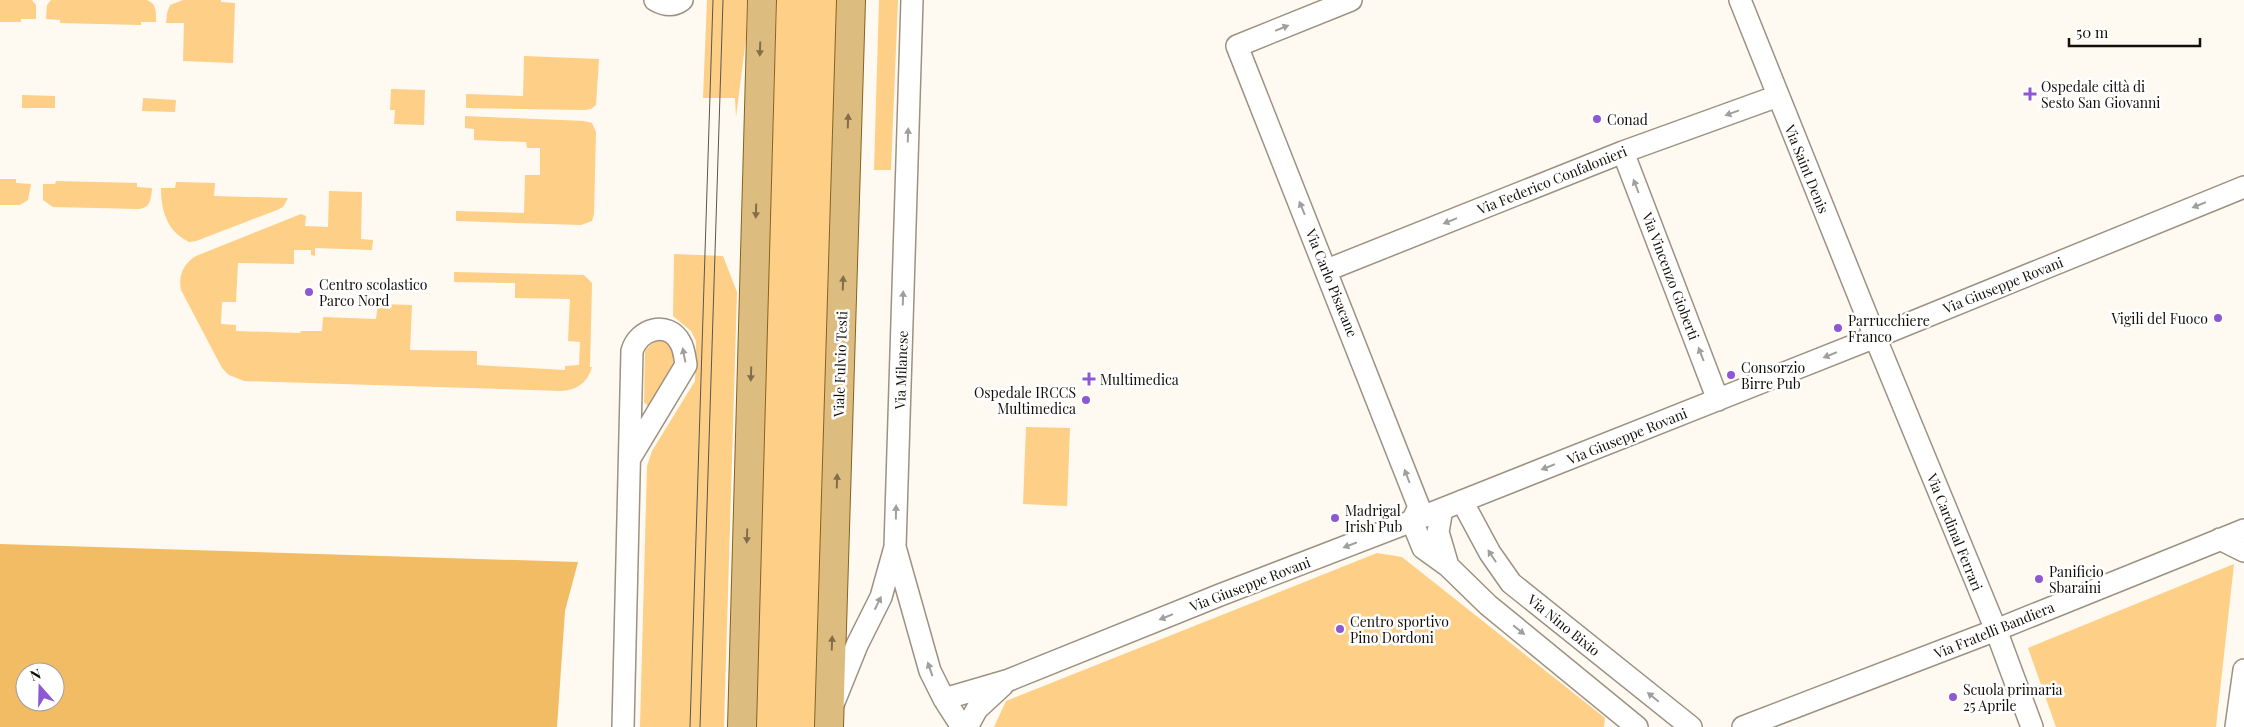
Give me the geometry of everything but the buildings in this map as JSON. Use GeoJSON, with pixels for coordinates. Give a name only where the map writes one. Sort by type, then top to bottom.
{"type":"FeatureCollection","features":[{"type":"Feature","properties":{"kind":"main road"},"geometry":{"type":"LineString","coordinates":[[742,727],[762,0]]}},
{"type":"Feature","properties":{"kind":"main road","name":"Viale Fulvio Testi"},"geometry":{"type":"LineString","coordinates":[[829,719],[851,0]]}},
{"type":"Feature","properties":{"kind":"street"},"geometry":{"type":"LineString","coordinates":[[655,0],[664,5],[677,4],[682,0]]}},
{"type":"Feature","properties":{"kind":"street","name":"Via Milanese"},"geometry":{"type":"LineString","coordinates":[[912,0],[896,547],[930,671],[944,699],[962,727]]}},
{"type":"Feature","properties":{"kind":"street","name":"Via Carlo Pisacane"},"geometry":{"type":"LineString","coordinates":[[1351,0],[1237,46],[1419,506],[1412,521]]}},
{"type":"Feature","properties":{"kind":"street","name":"Via Saint Denis"},"geometry":{"type":"LineString","coordinates":[[1740,0],[1875,338]]}},
{"type":"Feature","properties":{"kind":"street","name":"Via Federico Confalonieri"},"geometry":{"type":"LineString","coordinates":[[1327,270],[1623,152],[1778,96]]}},
{"type":"Feature","properties":{"kind":"street","name":"Via Vincenzo Gioberti"},"geometry":{"type":"LineString","coordinates":[[1623,152],[1718,400]]}},
{"type":"Feature","properties":{"kind":"street","name":"Via Giuseppe Rovani"},"geometry":{"type":"LineString","coordinates":[[944,699],[1009,680],[1220,595],[1875,338],[2244,187]]}},
{"type":"Feature","properties":{"kind":"street"},"geometry":{"type":"LineString","coordinates":[[623,727],[632,351],[641,335],[656,329],[672,332],[681,342],[686,365],[630,458]]}},
{"type":"Feature","properties":{"kind":"street","name":"Via Cardinal Ferrari"},"geometry":{"type":"LineString","coordinates":[[1875,338],[1996,630],[2032,727]]}},
{"type":"Feature","properties":{"kind":"street","name":"Via Nino Bixio"},"geometry":{"type":"LineString","coordinates":[[1462,501],[1490,553],[1511,583],[1691,727]]}},
{"type":"Feature","properties":{"kind":"street"},"geometry":{"type":"LineString","coordinates":[[1442,509],[1438,532],[1448,566]]}},
{"type":"Feature","properties":{"kind":"street"},"geometry":{"type":"LineString","coordinates":[[1412,521],[1423,548],[1448,566],[1488,605],[1622,720],[1637,727]]}},
{"type":"Feature","properties":{"kind":"street","name":"Via Fratelli Bandiera"},"geometry":{"type":"LineString","coordinates":[[1743,727],[1996,630],[2244,530]]}},
{"type":"Feature","properties":{"kind":"street"},"geometry":{"type":"LineString","coordinates":[[2220,539],[2244,551]]}},
{"type":"Feature","properties":{"kind":"street"},"geometry":{"type":"LineString","coordinates":[[829,719],[857,645],[881,597],[896,547]]}},
{"type":"Feature","properties":{"kind":"street"},"geometry":{"type":"LineString","coordinates":[[1488,605],[1511,583]]}},
{"type":"Feature","properties":{"kind":"street"},"geometry":{"type":"LineString","coordinates":[[2236,727],[2244,670]]}},
{"type":"Feature","properties":{"kind":"street","name":"Via Giuseppe Rovani"},"geometry":{"type":"LineString","coordinates":[[967,727],[977,710],[1009,680]]}},
{"type":"Feature","properties":{"kind":"shaded area"},"geometry":{"type":"Polygon","coordinates":[[[0,0],[32,0],[36,5],[36,19],[21,19],[21,22],[0,22],[0,0]]]}},
{"type":"Feature","properties":{"kind":"shaded area"},"geometry":{"type":"Polygon","coordinates":[[[51,0],[147,0],[154,6],[156,22],[141,22],[141,25],[60,23],[60,20],[46,19],[47,5],[51,0]]]}},
{"type":"Feature","properties":{"kind":"shaded area"},"geometry":{"type":"Polygon","coordinates":[[[183,0],[221,0],[221,2],[235,3],[233,63],[183,61],[184,23],[166,23],[170,5],[183,0]]]}},
{"type":"Feature","properties":{"kind":"shaded area"},"geometry":{"type":"Polygon","coordinates":[[[707,0],[747,0],[746,39],[736,117],[735,98],[703,98],[707,0]]]}},
{"type":"Feature","properties":{"kind":"shaded area"},"geometry":{"type":"Polygon","coordinates":[[[777,0],[838,0],[816,727],[755,727],[777,0]]]}},
{"type":"Feature","properties":{"kind":"shaded area"},"geometry":{"type":"Polygon","coordinates":[[[879,0],[898,0],[891,170],[874,170],[879,0]]]}},
{"type":"Feature","properties":{"kind":"shaded area"},"geometry":{"type":"Polygon","coordinates":[[[524,56],[599,59],[596,105],[591,109],[584,110],[466,108],[466,94],[523,96],[524,56]]]}},
{"type":"Feature","properties":{"kind":"shaded area"},"geometry":{"type":"Polygon","coordinates":[[[391,89],[425,90],[424,125],[394,124],[395,110],[390,110],[391,89]]]}},
{"type":"Feature","properties":{"kind":"shaded area"},"geometry":{"type":"Polygon","coordinates":[[[22,95],[55,96],[55,108],[22,108],[22,95]]]}},
{"type":"Feature","properties":{"kind":"shaded area"},"geometry":{"type":"Polygon","coordinates":[[[143,98],[176,100],[175,112],[142,111],[143,98]]]}},
{"type":"Feature","properties":{"kind":"shaded area"},"geometry":{"type":"Polygon","coordinates":[[[465,116],[584,121],[592,123],[596,132],[594,214],[592,221],[581,225],[456,221],[456,211],[524,213],[525,175],[540,175],[540,148],[527,148],[526,142],[474,140],[474,129],[465,128],[465,116]]]}},
{"type":"Feature","properties":{"kind":"shaded area"},"geometry":{"type":"Polygon","coordinates":[[[0,179],[16,179],[16,183],[31,184],[28,200],[20,205],[0,205],[0,179]]]}},
{"type":"Feature","properties":{"kind":"shaded area"},"geometry":{"type":"Polygon","coordinates":[[[56,181],[137,183],[137,187],[152,188],[150,202],[146,207],[138,209],[53,207],[43,200],[43,184],[55,184],[56,181]]]}},
{"type":"Feature","properties":{"kind":"shaded area"},"geometry":{"type":"Polygon","coordinates":[[[176,182],[215,183],[214,196],[288,198],[283,207],[277,210],[189,242],[170,226],[162,205],[161,188],[175,188],[176,182]]]}},
{"type":"Feature","properties":{"kind":"shaded area"},"geometry":{"type":"Polygon","coordinates":[[[329,191],[362,192],[361,239],[373,240],[372,250],[315,248],[315,256],[311,255],[311,250],[294,250],[294,264],[238,263],[236,302],[222,302],[221,324],[236,325],[236,331],[300,333],[301,331],[322,331],[323,317],[376,319],[378,304],[412,305],[410,350],[477,351],[477,365],[565,370],[565,366],[579,365],[580,342],[568,341],[570,299],[515,298],[515,283],[454,282],[454,272],[584,275],[592,283],[590,367],[592,367],[588,377],[577,387],[562,391],[244,381],[229,375],[222,368],[181,290],[180,279],[185,266],[196,256],[301,214],[306,216],[305,226],[328,227],[329,191]]]}},
{"type":"Feature","properties":{"kind":"shaded area"},"geometry":{"type":"Polygon","coordinates":[[[674,254],[723,256],[737,292],[724,727],[640,727],[647,466],[652,451],[695,381],[696,341],[691,331],[673,316],[674,254]]]}},
{"type":"Feature","properties":{"kind":"shaded area"},"geometry":{"type":"Polygon","coordinates":[[[661,340],[670,346],[674,354],[674,363],[666,381],[649,407],[644,402],[645,350],[654,342],[661,340]]]}},
{"type":"Feature","properties":{"kind":"shaded area"},"geometry":{"type":"Polygon","coordinates":[[[1026,427],[1070,428],[1067,506],[1023,504],[1026,427]]]}},
{"type":"Feature","properties":{"kind":"shaded area"},"geometry":{"type":"Polygon","coordinates":[[[0,544],[578,562],[565,611],[557,727],[0,727],[0,544]]]}},
{"type":"Feature","properties":{"kind":"shaded area","name":"Centro sportivo Pino Dordoni"},"geometry":{"type":"Polygon","coordinates":[[[1377,553],[1402,557],[1605,718],[1604,727],[994,727],[1006,701],[1377,553]]]}},
{"type":"Feature","properties":{"kind":"shaded area"},"geometry":{"type":"Polygon","coordinates":[[[2234,564],[2216,727],[2056,727],[2028,648],[2234,564]]]}},
{"type":"Feature","properties":{"kind":"tram line"},"geometry":{"type":"LineString","coordinates":[[690,727],[713,0]]}},
{"type":"Feature","properties":{"kind":"tram line"},"geometry":{"type":"LineString","coordinates":[[700,727],[723,0]]}},
{"type":"Feature","properties":{"kind":"place","name":"Ospedale città di Sesto San Giovanni"},"geometry":{"type":"Point","coordinates":[2030,94]}},
{"type":"Feature","properties":{"kind":"place","name":"Conad"},"geometry":{"type":"Point","coordinates":[1597,119]}},
{"type":"Feature","properties":{"kind":"place","name":"Centro scolastico Parco Nord"},"geometry":{"type":"Point","coordinates":[309,292]}},
{"type":"Feature","properties":{"kind":"place","name":"Vigili del Fuoco"},"geometry":{"type":"Point","coordinates":[2218,318]}},
{"type":"Feature","properties":{"kind":"place","name":"Parrucchiere Franco"},"geometry":{"type":"Point","coordinates":[1838,328]}},
{"type":"Feature","properties":{"kind":"place","name":"Consorzio Birre Pub"},"geometry":{"type":"Point","coordinates":[1731,375]}},
{"type":"Feature","properties":{"kind":"place","name":"Multimedica"},"geometry":{"type":"Point","coordinates":[1089,379]}},
{"type":"Feature","properties":{"kind":"place","name":"Ospedale IRCCS Multimedica"},"geometry":{"type":"Point","coordinates":[1086,400]}},
{"type":"Feature","properties":{"kind":"place","name":"Madrigal Irish Pub"},"geometry":{"type":"Point","coordinates":[1335,518]}},
{"type":"Feature","properties":{"kind":"place","name":"Panificio Sbaraini"},"geometry":{"type":"Point","coordinates":[2039,579]}},
{"type":"Feature","properties":{"kind":"place","name":"Centro sportivo Pino Dordoni"},"geometry":{"type":"Point","coordinates":[1340,629]}},
{"type":"Feature","properties":{"kind":"place","name":"Scuola primaria 25 Aprile"},"geometry":{"type":"Point","coordinates":[1953,697]}}]}
